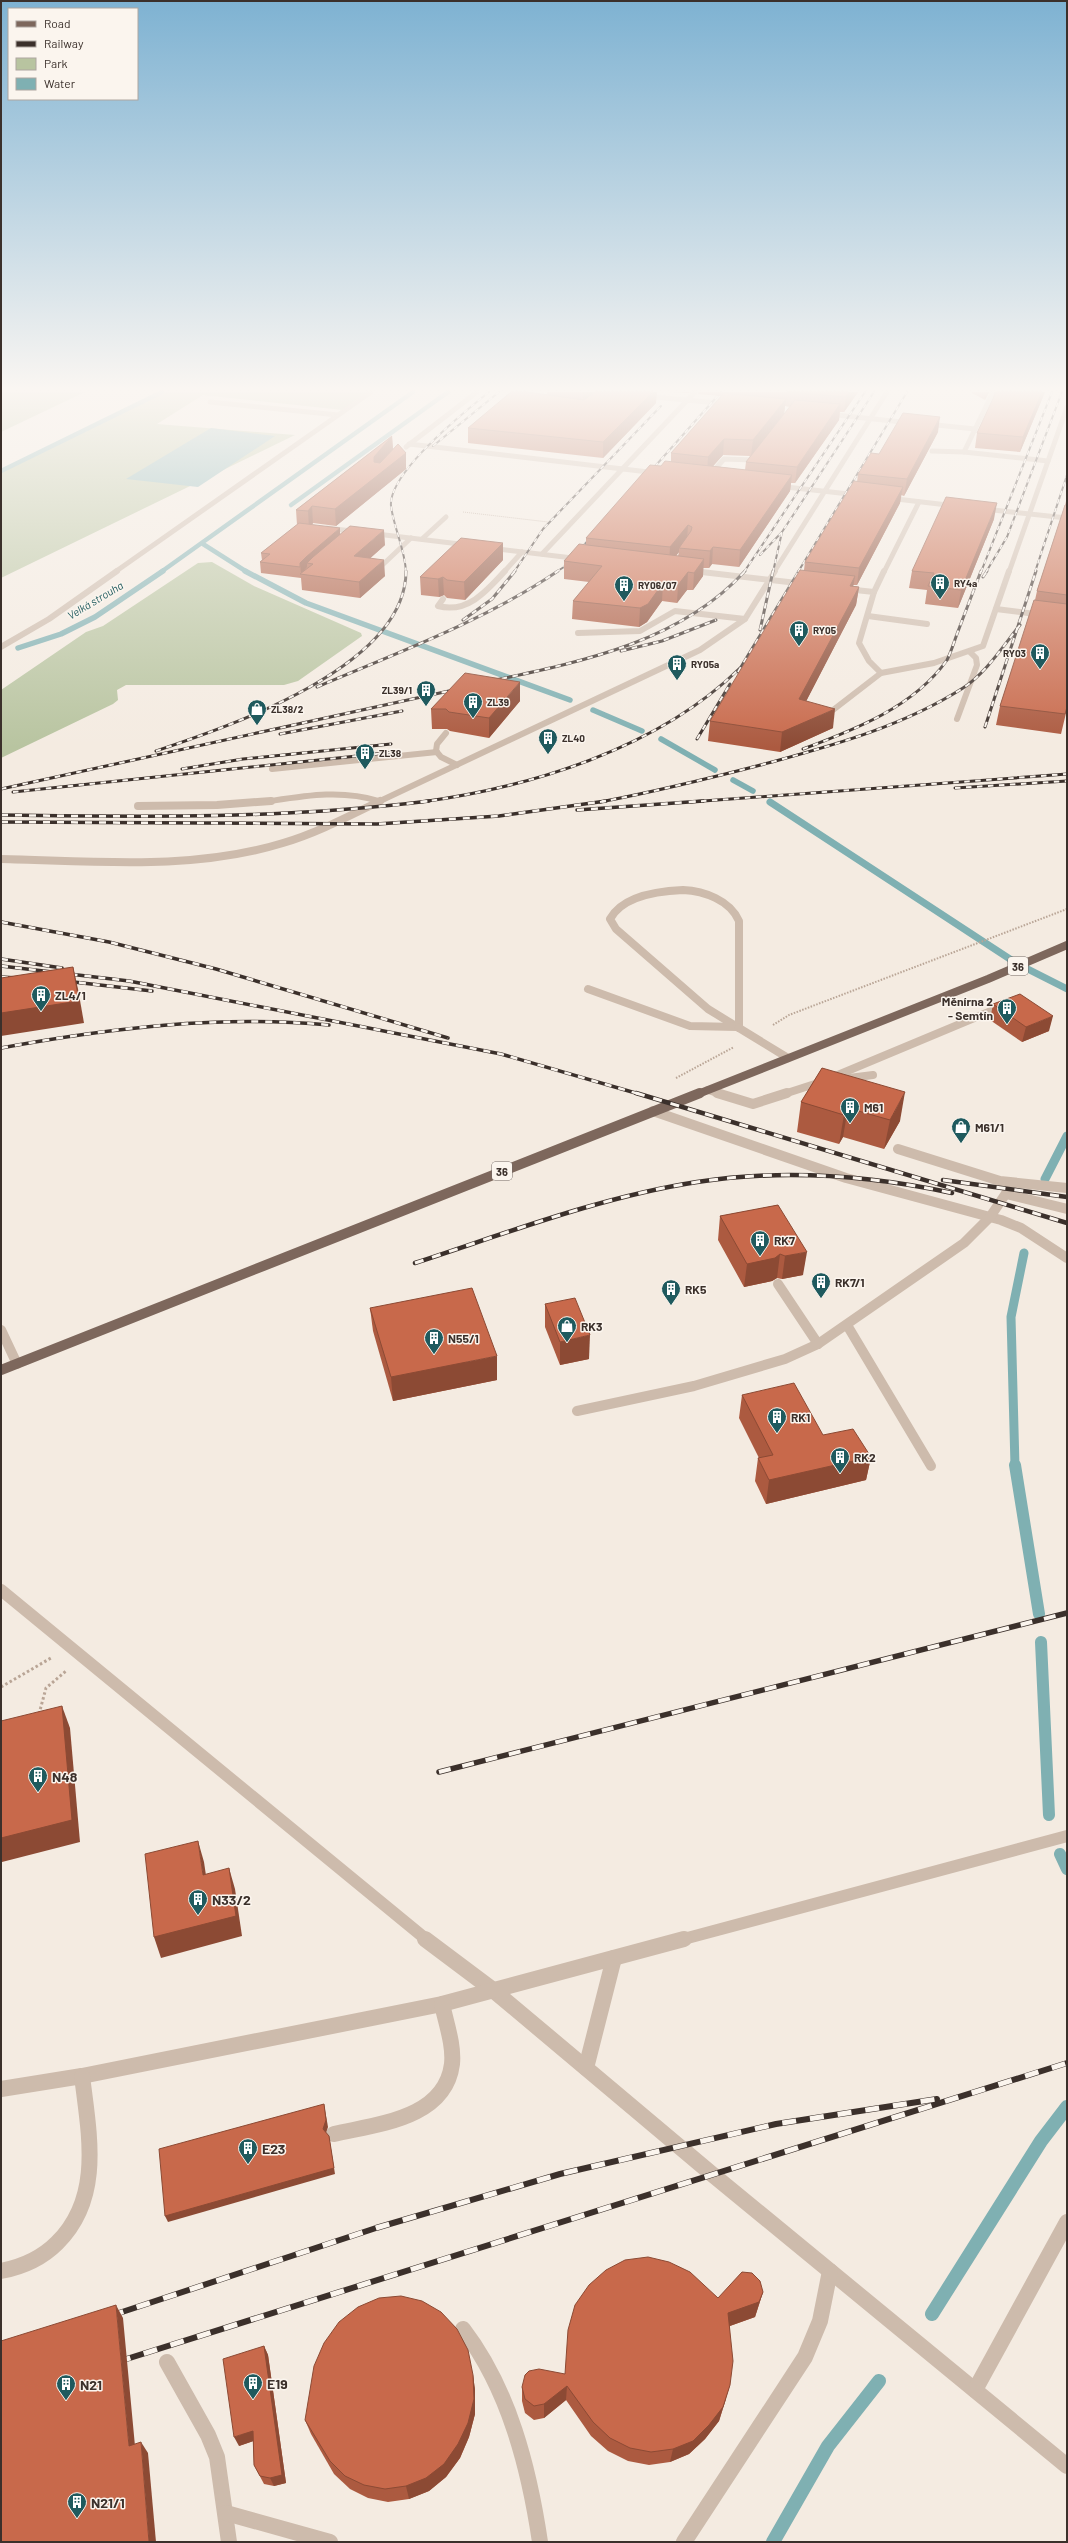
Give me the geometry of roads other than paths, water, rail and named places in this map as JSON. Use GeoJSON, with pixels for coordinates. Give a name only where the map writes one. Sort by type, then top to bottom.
{"type":"FeatureCollection","features":[{"type":"Feature","properties":{"kind":"main road","name":"36"},"geometry":{"type":"LineString","coordinates":[[1,1370],[708,1090],[1067,945]]}},
{"type":"Feature","properties":{"kind":"lane"},"geometry":{"type":"LineString","coordinates":[[1,647],[49,619],[202,511]]}},
{"type":"Feature","properties":{"kind":"lane"},"geometry":{"type":"LineString","coordinates":[[542,554],[583,511]]}},
{"type":"Feature","properties":{"kind":"lane"},"geometry":{"type":"LineString","coordinates":[[1,859],[170,861],[230,856],[291,841],[457,765],[700,650],[735,628],[745,619],[812,511]]}},
{"type":"Feature","properties":{"kind":"lane"},"geometry":{"type":"LineString","coordinates":[[881,673],[865,658],[859,644],[860,632],[873,605],[874,592],[915,511]]}},
{"type":"Feature","properties":{"kind":"lane"},"geometry":{"type":"LineString","coordinates":[[999,511],[1067,518]]}},
{"type":"Feature","properties":{"kind":"lane"},"geometry":{"type":"LineString","coordinates":[[824,716],[860,687],[881,673],[970,652],[983,646],[1030,511]]}},
{"type":"Feature","properties":{"kind":"lane"},"geometry":{"type":"LineString","coordinates":[[422,539],[446,517]]}},
{"type":"Feature","properties":{"kind":"lane"},"geometry":{"type":"LineString","coordinates":[[320,528],[476,546]]}},
{"type":"Feature","properties":{"kind":"lane"},"geometry":{"type":"LineString","coordinates":[[350,536],[355,532]]}},
{"type":"Feature","properties":{"kind":"lane"},"geometry":{"type":"LineString","coordinates":[[375,572],[411,538]]}},
{"type":"Feature","properties":{"kind":"lane"},"geometry":{"type":"LineString","coordinates":[[483,547],[587,560]]}},
{"type":"Feature","properties":{"kind":"lane"},"geometry":{"type":"LineString","coordinates":[[443,599],[438,606],[442,608],[462,606],[478,600],[522,552]]}},
{"type":"Feature","properties":{"kind":"lane"},"geometry":{"type":"LineString","coordinates":[[685,571],[815,585]]}},
{"type":"Feature","properties":{"kind":"lane"},"geometry":{"type":"LineString","coordinates":[[837,588],[874,592]]}},
{"type":"Feature","properties":{"kind":"lane"},"geometry":{"type":"LineString","coordinates":[[996,609],[1067,618]]}},
{"type":"Feature","properties":{"kind":"lane"},"geometry":{"type":"LineString","coordinates":[[578,633],[640,631],[675,611],[745,619]]}},
{"type":"Feature","properties":{"kind":"lane"},"geometry":{"type":"LineString","coordinates":[[868,616],[927,624]]}},
{"type":"Feature","properties":{"kind":"lane"},"geometry":{"type":"LineString","coordinates":[[957,719],[976,665],[976,658],[970,652]]}},
{"type":"Feature","properties":{"kind":"lane"},"geometry":{"type":"LineString","coordinates":[[437,752],[437,744],[446,733]]}},
{"type":"Feature","properties":{"kind":"lane"},"geometry":{"type":"LineString","coordinates":[[272,769],[437,752],[457,765]]}},
{"type":"Feature","properties":{"kind":"lane"},"geometry":{"type":"LineString","coordinates":[[138,806],[242,804],[339,794],[362,795],[379,801]]}},
{"type":"Feature","properties":{"kind":"lane"},"geometry":{"type":"LineString","coordinates":[[739,1028],[741,929],[738,916],[733,910],[710,894],[683,889],[663,891],[627,902],[615,909],[610,919],[616,929],[697,1000],[739,1028],[788,1058]]}},
{"type":"Feature","properties":{"kind":"lane"},"geometry":{"type":"LineString","coordinates":[[588,989],[690,1026],[739,1028]]}},
{"type":"Feature","properties":{"kind":"lane"},"geometry":{"type":"LineString","coordinates":[[708,1090],[753,1104],[821,1082],[1004,1006]]}},
{"type":"Feature","properties":{"kind":"lane"},"geometry":{"type":"LineString","coordinates":[[821,1082],[873,1075]]}},
{"type":"Feature","properties":{"kind":"lane"},"geometry":{"type":"LineString","coordinates":[[653,1111],[846,1178],[990,1217],[1021,1228],[1067,1258]]}},
{"type":"Feature","properties":{"kind":"lane"},"geometry":{"type":"LineString","coordinates":[[898,1149],[986,1177],[1013,1183],[1067,1188]]}},
{"type":"Feature","properties":{"kind":"lane"},"geometry":{"type":"LineString","coordinates":[[577,1411],[694,1386],[785,1359],[818,1344],[953,1252],[990,1217],[1013,1183]]}},
{"type":"Feature","properties":{"kind":"lane"},"geometry":{"type":"LineString","coordinates":[[1006,1194],[1067,1208]]}},
{"type":"Feature","properties":{"kind":"lane"},"geometry":{"type":"LineString","coordinates":[[778,1284],[818,1344]]}},
{"type":"Feature","properties":{"kind":"lane"},"geometry":{"type":"LineString","coordinates":[[847,1325],[931,1466]]}},
{"type":"Feature","properties":{"kind":"lane"},"geometry":{"type":"LineString","coordinates":[[1,1330],[17,1364]]}},
{"type":"Feature","properties":{"kind":"lane"},"geometry":{"type":"LineString","coordinates":[[1,1590],[412,1929],[493,1990],[1067,2466]]}},
{"type":"Feature","properties":{"kind":"lane"},"geometry":{"type":"LineString","coordinates":[[1,2089],[82,2076],[442,2004],[1067,1836]]}},
{"type":"Feature","properties":{"kind":"lane"},"geometry":{"type":"LineString","coordinates":[[586,2068],[614,1958]]}},
{"type":"Feature","properties":{"kind":"lane"},"geometry":{"type":"LineString","coordinates":[[334,2134],[422,2110],[440,2098],[448,2082],[452,2064],[442,2004]]}},
{"type":"Feature","properties":{"kind":"lane"},"geometry":{"type":"LineString","coordinates":[[1,2271],[17,2269],[41,2256],[65,2238],[80,2216],[88,2190],[91,2155],[82,2076]]}},
{"type":"Feature","properties":{"kind":"lane"},"geometry":{"type":"LineString","coordinates":[[975,2390],[1067,2222]]}},
{"type":"Feature","properties":{"kind":"lane"},"geometry":{"type":"LineString","coordinates":[[684,2542],[805,2357],[820,2321],[830,2271]]}},
{"type":"Feature","properties":{"kind":"lane"},"geometry":{"type":"LineString","coordinates":[[463,2329],[476,2344],[492,2371],[503,2396],[516,2434],[540,2542]]}},
{"type":"Feature","properties":{"kind":"lane"},"geometry":{"type":"LineString","coordinates":[[167,2362],[208,2435],[217,2456],[230,2542]]}},
{"type":"Feature","properties":{"kind":"lane"},"geometry":{"type":"LineString","coordinates":[[226,2513],[330,2542]]}},
{"type":"Feature","properties":{"kind":"waterway","name":"Velká strouha"},"geometry":{"type":"LineString","coordinates":[[161,572],[247,511]]}},
{"type":"Feature","properties":{"kind":"waterway"},"geometry":{"type":"LineString","coordinates":[[203,544],[247,572]]}},
{"type":"Feature","properties":{"kind":"waterway","name":"Velká strouha"},"geometry":{"type":"LineString","coordinates":[[18,648],[61,634],[95,617],[163,571]]}},
{"type":"Feature","properties":{"kind":"waterway"},"geometry":{"type":"LineString","coordinates":[[245,571],[306,603],[570,700]]}},
{"type":"Feature","properties":{"kind":"waterway"},"geometry":{"type":"LineString","coordinates":[[593,710],[642,731]]}},
{"type":"Feature","properties":{"kind":"waterway"},"geometry":{"type":"LineString","coordinates":[[661,739],[715,770]]}},
{"type":"Feature","properties":{"kind":"waterway"},"geometry":{"type":"LineString","coordinates":[[733,780],[753,791]]}},
{"type":"Feature","properties":{"kind":"waterway"},"geometry":{"type":"LineString","coordinates":[[770,802],[1016,963],[1067,989]]}},
{"type":"Feature","properties":{"kind":"waterway"},"geometry":{"type":"LineString","coordinates":[[1045,1179],[1067,1136]]}},
{"type":"Feature","properties":{"kind":"waterway"},"geometry":{"type":"LineString","coordinates":[[1015,1466],[1011,1317],[1024,1253]]}},
{"type":"Feature","properties":{"kind":"waterway"},"geometry":{"type":"LineString","coordinates":[[1015,1465],[1039,1614]]}},
{"type":"Feature","properties":{"kind":"waterway"},"geometry":{"type":"LineString","coordinates":[[1041,1642],[1049,1815]]}},
{"type":"Feature","properties":{"kind":"waterway"},"geometry":{"type":"LineString","coordinates":[[1060,1854],[1067,1869]]}},
{"type":"Feature","properties":{"kind":"waterway"},"geometry":{"type":"LineString","coordinates":[[932,2314],[1041,2141],[1067,2107]]}},
{"type":"Feature","properties":{"kind":"waterway"},"geometry":{"type":"LineString","coordinates":[[773,2542],[828,2446],[879,2381]]}},
{"type":"Feature","properties":{"kind":"railway"},"geometry":{"type":"LineString","coordinates":[[392,511],[404,555],[406,571]]}},
{"type":"Feature","properties":{"kind":"railway"},"geometry":{"type":"LineString","coordinates":[[514,572],[543,529],[561,511]]}},
{"type":"Feature","properties":{"kind":"railway"},"geometry":{"type":"LineString","coordinates":[[744,572],[785,511]]}},
{"type":"Feature","properties":{"kind":"railway"},"geometry":{"type":"LineString","coordinates":[[782,532],[796,511]]}},
{"type":"Feature","properties":{"kind":"railway"},"geometry":{"type":"LineString","coordinates":[[798,572],[835,511]]}},
{"type":"Feature","properties":{"kind":"railway"},"geometry":{"type":"LineString","coordinates":[[981,572],[1005,511]]}},
{"type":"Feature","properties":{"kind":"railway"},"geometry":{"type":"LineString","coordinates":[[986,572],[1007,537],[1017,511]]}},
{"type":"Feature","properties":{"kind":"railway"},"geometry":{"type":"LineString","coordinates":[[1035,572],[1055,511]]}},
{"type":"Feature","properties":{"kind":"railway"},"geometry":{"type":"LineString","coordinates":[[760,555],[782,532]]}},
{"type":"Feature","properties":{"kind":"railway"},"geometry":{"type":"LineString","coordinates":[[773,572],[782,532]]}},
{"type":"Feature","properties":{"kind":"railway"},"geometry":{"type":"LineString","coordinates":[[556,572],[564,567],[594,534]]}},
{"type":"Feature","properties":{"kind":"railway"},"geometry":{"type":"LineString","coordinates":[[156,751],[226,726],[268,708],[309,688],[346,664],[377,636],[398,605],[406,571]]}},
{"type":"Feature","properties":{"kind":"railway"},"geometry":{"type":"LineString","coordinates":[[463,620],[492,599],[515,571]]}},
{"type":"Feature","properties":{"kind":"railway"},"geometry":{"type":"LineString","coordinates":[[317,687],[440,635],[501,605],[558,571]]}},
{"type":"Feature","properties":{"kind":"railway"},"geometry":{"type":"LineString","coordinates":[[760,630],[773,571]]}},
{"type":"Feature","properties":{"kind":"railway"},"geometry":{"type":"LineString","coordinates":[[738,672],[799,571]]}},
{"type":"Feature","properties":{"kind":"railway"},"geometry":{"type":"LineString","coordinates":[[803,749],[842,734],[882,715],[918,691],[933,677],[947,660],[981,571]]}},
{"type":"Feature","properties":{"kind":"railway"},"geometry":{"type":"LineString","coordinates":[[983,577],[987,571]]}},
{"type":"Feature","properties":{"kind":"railway"},"geometry":{"type":"LineString","coordinates":[[1017,629],[1036,571]]}},
{"type":"Feature","properties":{"kind":"railway"},"geometry":{"type":"LineString","coordinates":[[491,681],[594,657],[627,646],[660,632],[691,615],[719,595],[744,572]]}},
{"type":"Feature","properties":{"kind":"railway"},"geometry":{"type":"LineString","coordinates":[[621,651],[662,641],[716,620]]}},
{"type":"Feature","properties":{"kind":"railway"},"geometry":{"type":"LineString","coordinates":[[1017,629],[1020,625]]}},
{"type":"Feature","properties":{"kind":"railway"},"geometry":{"type":"LineString","coordinates":[[602,802],[686,784],[772,762],[822,748],[894,723],[941,701],[971,682],[994,659],[1017,629]]}},
{"type":"Feature","properties":{"kind":"railway"},"geometry":{"type":"LineString","coordinates":[[985,727],[1017,629]]}},
{"type":"Feature","properties":{"kind":"railway"},"geometry":{"type":"LineString","coordinates":[[423,802],[506,786],[549,774],[592,759],[633,742],[672,721],[708,696],[740,668]]}},
{"type":"Feature","properties":{"kind":"railway"},"geometry":{"type":"LineString","coordinates":[[697,739],[730,684]]}},
{"type":"Feature","properties":{"kind":"railway"},"geometry":{"type":"LineString","coordinates":[[1,789],[458,689]]}},
{"type":"Feature","properties":{"kind":"railway"},"geometry":{"type":"LineString","coordinates":[[280,734],[402,711]]}},
{"type":"Feature","properties":{"kind":"railway"},"geometry":{"type":"LineString","coordinates":[[182,769],[243,759],[391,744]]}},
{"type":"Feature","properties":{"kind":"railway"},"geometry":{"type":"LineString","coordinates":[[13,792],[395,752]]}},
{"type":"Feature","properties":{"kind":"railway"},"geometry":{"type":"LineString","coordinates":[[690,802],[1067,774]]}},
{"type":"Feature","properties":{"kind":"railway"},"geometry":{"type":"LineString","coordinates":[[955,788],[1067,781]]}},
{"type":"Feature","properties":{"kind":"railway"},"geometry":{"type":"LineString","coordinates":[[423,802],[429,801]]}},
{"type":"Feature","properties":{"kind":"railway"},"geometry":{"type":"LineString","coordinates":[[577,810],[703,801]]}},
{"type":"Feature","properties":{"kind":"railway"},"geometry":{"type":"LineString","coordinates":[[1,815],[215,816],[322,811],[423,802]]}},
{"type":"Feature","properties":{"kind":"railway"},"geometry":{"type":"LineString","coordinates":[[1,822],[377,824],[499,816],[602,802]]}},
{"type":"Feature","properties":{"kind":"railway"},"geometry":{"type":"LineString","coordinates":[[1,922],[109,942],[216,969],[448,1038]]}},
{"type":"Feature","properties":{"kind":"railway"},"geometry":{"type":"LineString","coordinates":[[1,959],[62,968]]}},
{"type":"Feature","properties":{"kind":"railway"},"geometry":{"type":"LineString","coordinates":[[1,966],[129,981],[501,1054],[639,1094]]}},
{"type":"Feature","properties":{"kind":"railway"},"geometry":{"type":"LineString","coordinates":[[1,977],[17,978]]}},
{"type":"Feature","properties":{"kind":"railway"},"geometry":{"type":"LineString","coordinates":[[65,981],[152,991]]}},
{"type":"Feature","properties":{"kind":"railway"},"geometry":{"type":"LineString","coordinates":[[1,1048],[123,1029],[164,1025],[246,1022],[288,1022],[329,1025]]}},
{"type":"Feature","properties":{"kind":"railway"},"geometry":{"type":"LineString","coordinates":[[636,1093],[1067,1223]]}},
{"type":"Feature","properties":{"kind":"railway"},"geometry":{"type":"LineString","coordinates":[[415,1263],[589,1206],[697,1182],[761,1176],[825,1176],[889,1182],[952,1193]]}},
{"type":"Feature","properties":{"kind":"railway"},"geometry":{"type":"LineString","coordinates":[[943,1180],[1067,1197]]}},
{"type":"Feature","properties":{"kind":"railway"},"geometry":{"type":"LineString","coordinates":[[439,1772],[1067,1613]]}},
{"type":"Feature","properties":{"kind":"railway"},"geometry":{"type":"LineString","coordinates":[[117,2362],[1067,2063]]}},
{"type":"Feature","properties":{"kind":"railway"},"geometry":{"type":"LineString","coordinates":[[110,2316],[376,2228],[560,2174],[776,2124],[937,2099]]}},
{"type":"Feature","properties":{"kind":"place","name":"RY4a"},"geometry":{"type":"Point","coordinates":[940,600]}},
{"type":"Feature","properties":{"kind":"place","name":"RY06/07"},"geometry":{"type":"Point","coordinates":[624,602]}},
{"type":"Feature","properties":{"kind":"place","name":"RY05"},"geometry":{"type":"Point","coordinates":[799,647]}},
{"type":"Feature","properties":{"kind":"place","name":"RY03"},"geometry":{"type":"Point","coordinates":[1040,670]}},
{"type":"Feature","properties":{"kind":"place","name":"RY05a"},"geometry":{"type":"Point","coordinates":[677,681]}},
{"type":"Feature","properties":{"kind":"place","name":"ZL39/1"},"geometry":{"type":"Point","coordinates":[426,707]}},
{"type":"Feature","properties":{"kind":"place","name":"ZL39"},"geometry":{"type":"Point","coordinates":[473,719]}},
{"type":"Feature","properties":{"kind":"place","name":"ZL38/2"},"geometry":{"type":"Point","coordinates":[257,726]}},
{"type":"Feature","properties":{"kind":"place","name":"ZL40"},"geometry":{"type":"Point","coordinates":[548,755]}},
{"type":"Feature","properties":{"kind":"place","name":"ZL38"},"geometry":{"type":"Point","coordinates":[365,770]}},
{"type":"Feature","properties":{"kind":"place","name":"ZL4/1"},"geometry":{"type":"Point","coordinates":[41,1012]}},
{"type":"Feature","properties":{"kind":"place","name":"Měnírna 2 - Semtín"},"geometry":{"type":"Point","coordinates":[1007,1025]}},
{"type":"Feature","properties":{"kind":"place","name":"M61"},"geometry":{"type":"Point","coordinates":[850,1124]}},
{"type":"Feature","properties":{"kind":"place","name":"M61/1"},"geometry":{"type":"Point","coordinates":[961,1144]}},
{"type":"Feature","properties":{"kind":"place","name":"RK7"},"geometry":{"type":"Point","coordinates":[760,1257]}},
{"type":"Feature","properties":{"kind":"place","name":"RK7/1"},"geometry":{"type":"Point","coordinates":[821,1299]}},
{"type":"Feature","properties":{"kind":"place","name":"RK5"},"geometry":{"type":"Point","coordinates":[671,1306]}},
{"type":"Feature","properties":{"kind":"place","name":"RK3"},"geometry":{"type":"Point","coordinates":[567,1343]}},
{"type":"Feature","properties":{"kind":"place","name":"N55/1"},"geometry":{"type":"Point","coordinates":[434,1355]}},
{"type":"Feature","properties":{"kind":"place","name":"RK1"},"geometry":{"type":"Point","coordinates":[777,1434]}},
{"type":"Feature","properties":{"kind":"place","name":"RK2"},"geometry":{"type":"Point","coordinates":[840,1474]}},
{"type":"Feature","properties":{"kind":"place","name":"N48"},"geometry":{"type":"Point","coordinates":[38,1793]}},
{"type":"Feature","properties":{"kind":"place","name":"N33/2"},"geometry":{"type":"Point","coordinates":[198,1916]}},
{"type":"Feature","properties":{"kind":"place","name":"E23"},"geometry":{"type":"Point","coordinates":[248,2165]}},
{"type":"Feature","properties":{"kind":"place","name":"E19"},"geometry":{"type":"Point","coordinates":[253,2400]}},
{"type":"Feature","properties":{"kind":"place","name":"N21"},"geometry":{"type":"Point","coordinates":[66,2401]}},
{"type":"Feature","properties":{"kind":"place","name":"N21/1"},"geometry":{"type":"Point","coordinates":[77,2519]}}]}
